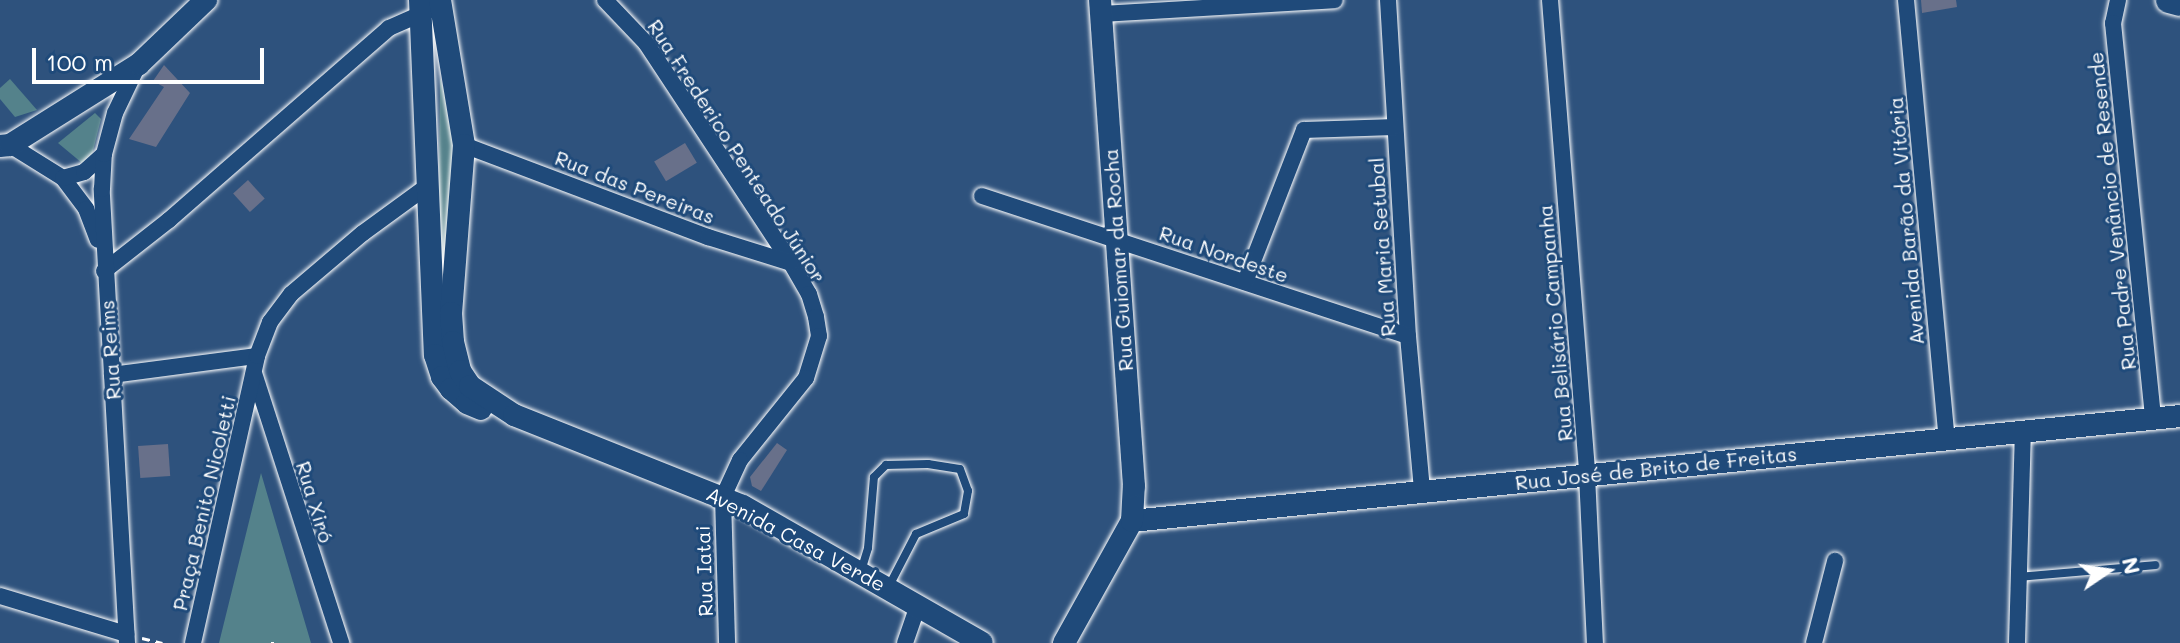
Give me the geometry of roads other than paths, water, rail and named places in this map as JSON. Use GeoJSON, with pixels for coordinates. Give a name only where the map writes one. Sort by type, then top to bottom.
{"type":"FeatureCollection","features":[{"type":"Feature","properties":{"kind":"main road"},"geometry":{"type":"LineString","coordinates":[[2169,0],[2180,3]]}},
{"type":"Feature","properties":{"kind":"street","name":"Rua Reims"},"geometry":{"type":"LineString","coordinates":[[5,146],[139,64],[206,0]]}},
{"type":"Feature","properties":{"kind":"street","name":"Rua Frederico Penteado Júnior"},"geometry":{"type":"LineString","coordinates":[[605,0],[646,43],[791,263],[809,294],[816,317],[819,336],[806,378],[735,467],[723,497]]}},
{"type":"Feature","properties":{"kind":"street"},"geometry":{"type":"LineString","coordinates":[[1100,7],[1335,0]]}},
{"type":"Feature","properties":{"kind":"street","name":"Rua Maria Setubal"},"geometry":{"type":"LineString","coordinates":[[1388,0],[1408,336],[1422,491]]}},
{"type":"Feature","properties":{"kind":"street","name":"Rua Belisário Campanha"},"geometry":{"type":"LineString","coordinates":[[1550,0],[1587,475],[1595,643]]}},
{"type":"Feature","properties":{"kind":"street","name":"Avenida Barão da Vitória"},"geometry":{"type":"LineString","coordinates":[[1906,0],[1947,439]]}},
{"type":"Feature","properties":{"kind":"street","name":"Rua Padre Venâncio de Resende"},"geometry":{"type":"LineString","coordinates":[[2118,0],[2113,23],[2153,419]]}},
{"type":"Feature","properties":{"kind":"street"},"geometry":{"type":"LineString","coordinates":[[5,146],[63,178],[86,209],[104,265],[169,220],[389,28],[431,5]]}},
{"type":"Feature","properties":{"kind":"street","name":"Avenida Casa Verde"},"geometry":{"type":"LineString","coordinates":[[431,5],[464,145],[451,313],[453,342],[460,371],[470,386],[514,415]]}},
{"type":"Feature","properties":{"kind":"street","name":"Avenida Casa Verde"},"geometry":{"type":"LineString","coordinates":[[431,5],[426,187],[433,335],[442,377],[467,403],[514,415],[723,497],[861,572],[982,643]]}},
{"type":"Feature","properties":{"kind":"street","name":"Rua Guiomar da Rocha"},"geometry":{"type":"LineString","coordinates":[[1100,7],[1134,473],[1132,521]]}},
{"type":"Feature","properties":{"kind":"street","name":"Rua Reims"},"geometry":{"type":"LineString","coordinates":[[127,639],[104,265],[104,154],[115,113],[139,64]]}},
{"type":"Feature","properties":{"kind":"street"},"geometry":{"type":"LineString","coordinates":[[1245,282],[1304,130],[1395,127]]}},
{"type":"Feature","properties":{"kind":"street","name":"Rua das Pereiras"},"geometry":{"type":"LineString","coordinates":[[464,145],[708,237],[791,263]]}},
{"type":"Feature","properties":{"kind":"street"},"geometry":{"type":"LineString","coordinates":[[63,178],[84,172],[104,154]]}},
{"type":"Feature","properties":{"kind":"street","name":"Praça Benito Nicoletti"},"geometry":{"type":"LineString","coordinates":[[193,643],[256,364],[270,322],[291,294],[363,233],[426,187]]}},
{"type":"Feature","properties":{"kind":"street","name":"Rua Nordeste"},"geometry":{"type":"LineString","coordinates":[[982,196],[1408,336]]}},
{"type":"Feature","properties":{"kind":"street"},"geometry":{"type":"LineString","coordinates":[[112,375],[256,364]]}},
{"type":"Feature","properties":{"kind":"street","name":"Rua Xiró"},"geometry":{"type":"LineString","coordinates":[[256,364],[341,643]]}},
{"type":"Feature","properties":{"kind":"street","name":"Rua José de Brito de Freitas"},"geometry":{"type":"LineString","coordinates":[[1132,521],[2180,416]]}},
{"type":"Feature","properties":{"kind":"street"},"geometry":{"type":"LineString","coordinates":[[2017,643],[2023,431]]}},
{"type":"Feature","properties":{"kind":"street","name":"Rua Iatai"},"geometry":{"type":"LineString","coordinates":[[723,497],[727,643]]}},
{"type":"Feature","properties":{"kind":"street"},"geometry":{"type":"LineString","coordinates":[[1064,643],[1132,521]]}},
{"type":"Feature","properties":{"kind":"street"},"geometry":{"type":"LineString","coordinates":[[1814,643],[1835,561]]}},
{"type":"Feature","properties":{"kind":"street"},"geometry":{"type":"LineString","coordinates":[[0,596],[127,639]]}},
{"type":"Feature","properties":{"kind":"street"},"geometry":{"type":"LineString","coordinates":[[905,643],[918,606]]}},
{"type":"Feature","properties":{"kind":"lane"},"geometry":{"type":"LineString","coordinates":[[861,572],[868,548],[874,477],[886,465],[928,464],[960,469],[968,491],[964,514],[916,534],[888,588]]}},
{"type":"Feature","properties":{"kind":"lane"},"geometry":{"type":"LineString","coordinates":[[2019,577],[2155,565]]}}]}
